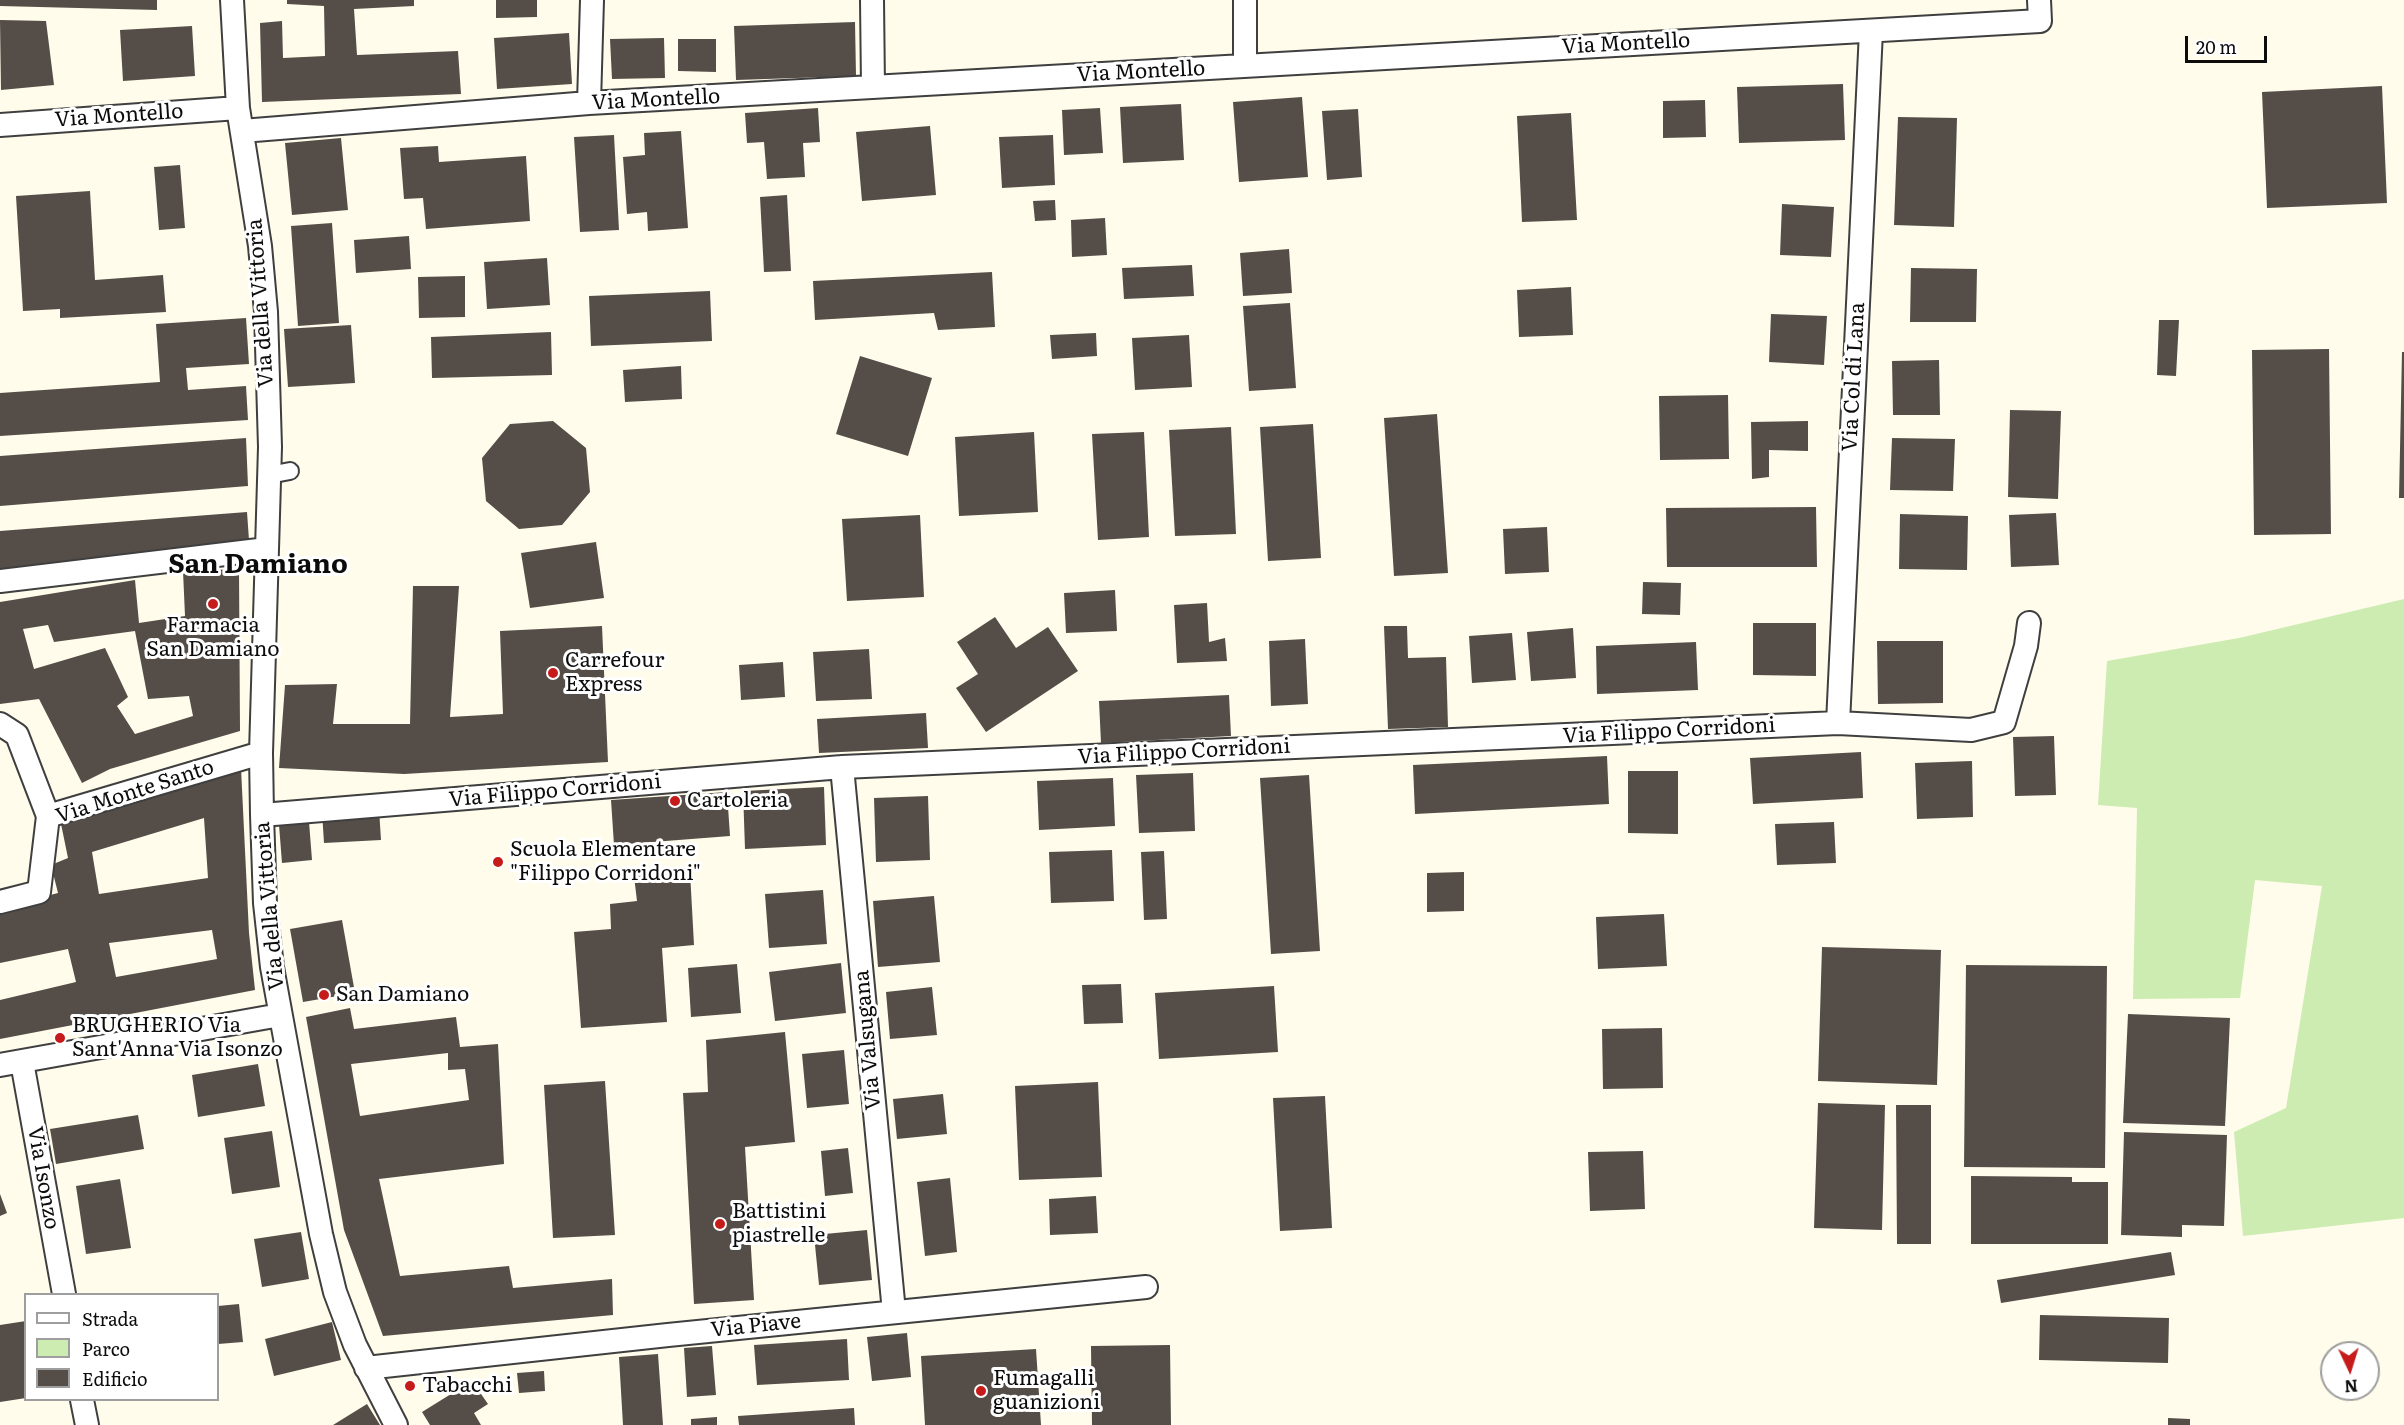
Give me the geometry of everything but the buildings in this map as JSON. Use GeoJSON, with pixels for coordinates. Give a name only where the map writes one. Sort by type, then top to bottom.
{"type":"FeatureCollection","features":[{"type":"Feature","properties":{"kind":"street","name":"Via della Vittoria"},"geometry":{"type":"LineString","coordinates":[[232,0],[238,108],[264,280],[280,473],[267,549],[261,753],[265,903],[280,1015],[334,1292],[366,1368],[396,1425]]}},
{"type":"Feature","properties":{"kind":"street"},"geometry":{"type":"LineString","coordinates":[[590,104],[592,0]]}},
{"type":"Feature","properties":{"kind":"street"},"geometry":{"type":"LineString","coordinates":[[872,0],[873,87]]}},
{"type":"Feature","properties":{"kind":"street"},"geometry":{"type":"LineString","coordinates":[[1245,0],[1245,66]]}},
{"type":"Feature","properties":{"kind":"street","name":"Via Montello"},"geometry":{"type":"LineString","coordinates":[[242,131],[590,104],[1871,31],[2039,10]]}},
{"type":"Feature","properties":{"kind":"street","name":"Via Col di Lana"},"geometry":{"type":"LineString","coordinates":[[1838,723],[1871,31]]}},
{"type":"Feature","properties":{"kind":"street","name":"Via Montello"},"geometry":{"type":"LineString","coordinates":[[0,125],[238,108]]}},
{"type":"Feature","properties":{"kind":"street"},"geometry":{"type":"LineString","coordinates":[[0,581],[267,549]]}},
{"type":"Feature","properties":{"kind":"street","name":"Via Filippo Corridoni"},"geometry":{"type":"LineString","coordinates":[[262,814],[842,768],[1838,723],[1971,730],[2004,722],[2026,646],[2029,623]]}},
{"type":"Feature","properties":{"kind":"street"},"geometry":{"type":"LineString","coordinates":[[0,724],[17,735],[48,816]]}},
{"type":"Feature","properties":{"kind":"street","name":"Via Monte Santo"},"geometry":{"type":"LineString","coordinates":[[0,902],[39,892],[48,816],[261,753]]}},
{"type":"Feature","properties":{"kind":"street","name":"Via Valsugana"},"geometry":{"type":"LineString","coordinates":[[842,768],[894,1312]]}},
{"type":"Feature","properties":{"kind":"street"},"geometry":{"type":"LineString","coordinates":[[11,1064],[280,1015]]}},
{"type":"Feature","properties":{"kind":"street","name":"Via Isonzo"},"geometry":{"type":"LineString","coordinates":[[11,1064],[64,1293]]}},
{"type":"Feature","properties":{"kind":"street","name":"Via Piave"},"geometry":{"type":"LineString","coordinates":[[366,1368],[1146,1287]]}},
{"type":"Feature","properties":{"kind":"street"},"geometry":{"type":"LineString","coordinates":[[82,1401],[87,1425]]}},
{"type":"Feature","properties":{"kind":"green space"},"geometry":{"type":"Polygon","coordinates":[[[2404,599],[2404,1218],[2243,1236],[2234,1132],[2286,1108],[2322,886],[2255,880],[2240,998],[2133,999],[2137,808],[2098,805],[2107,661],[2239,638],[2404,599]]]}},
{"type":"Feature","properties":{"kind":"place","name":"Farmacia San Damiano"},"geometry":{"type":"Point","coordinates":[213,604]}},
{"type":"Feature","properties":{"kind":"place","name":"Carrefour Express"},"geometry":{"type":"Point","coordinates":[553,673]}},
{"type":"Feature","properties":{"kind":"place","name":"Cartoleria"},"geometry":{"type":"Point","coordinates":[675,801]}},
{"type":"Feature","properties":{"kind":"place","name":"Scuola Elementare \"Filippo Corridoni\""},"geometry":{"type":"Point","coordinates":[498,862]}},
{"type":"Feature","properties":{"kind":"place","name":"San Damiano"},"geometry":{"type":"Point","coordinates":[324,995]}},
{"type":"Feature","properties":{"kind":"place","name":"BRUGHERIO Via Sant'Anna Via Isonzo"},"geometry":{"type":"Point","coordinates":[60,1038]}},
{"type":"Feature","properties":{"kind":"place","name":"Battistini piastrelle"},"geometry":{"type":"Point","coordinates":[720,1224]}},
{"type":"Feature","properties":{"kind":"place","name":"Tabacchi"},"geometry":{"type":"Point","coordinates":[410,1386]}},
{"type":"Feature","properties":{"kind":"place","name":"Fumagalli guanizioni"},"geometry":{"type":"Point","coordinates":[981,1391]}},
{"type":"Feature","properties":{"kind":"district","name":"San Damiano"},"geometry":{"type":"Point","coordinates":[258,565]}}]}
